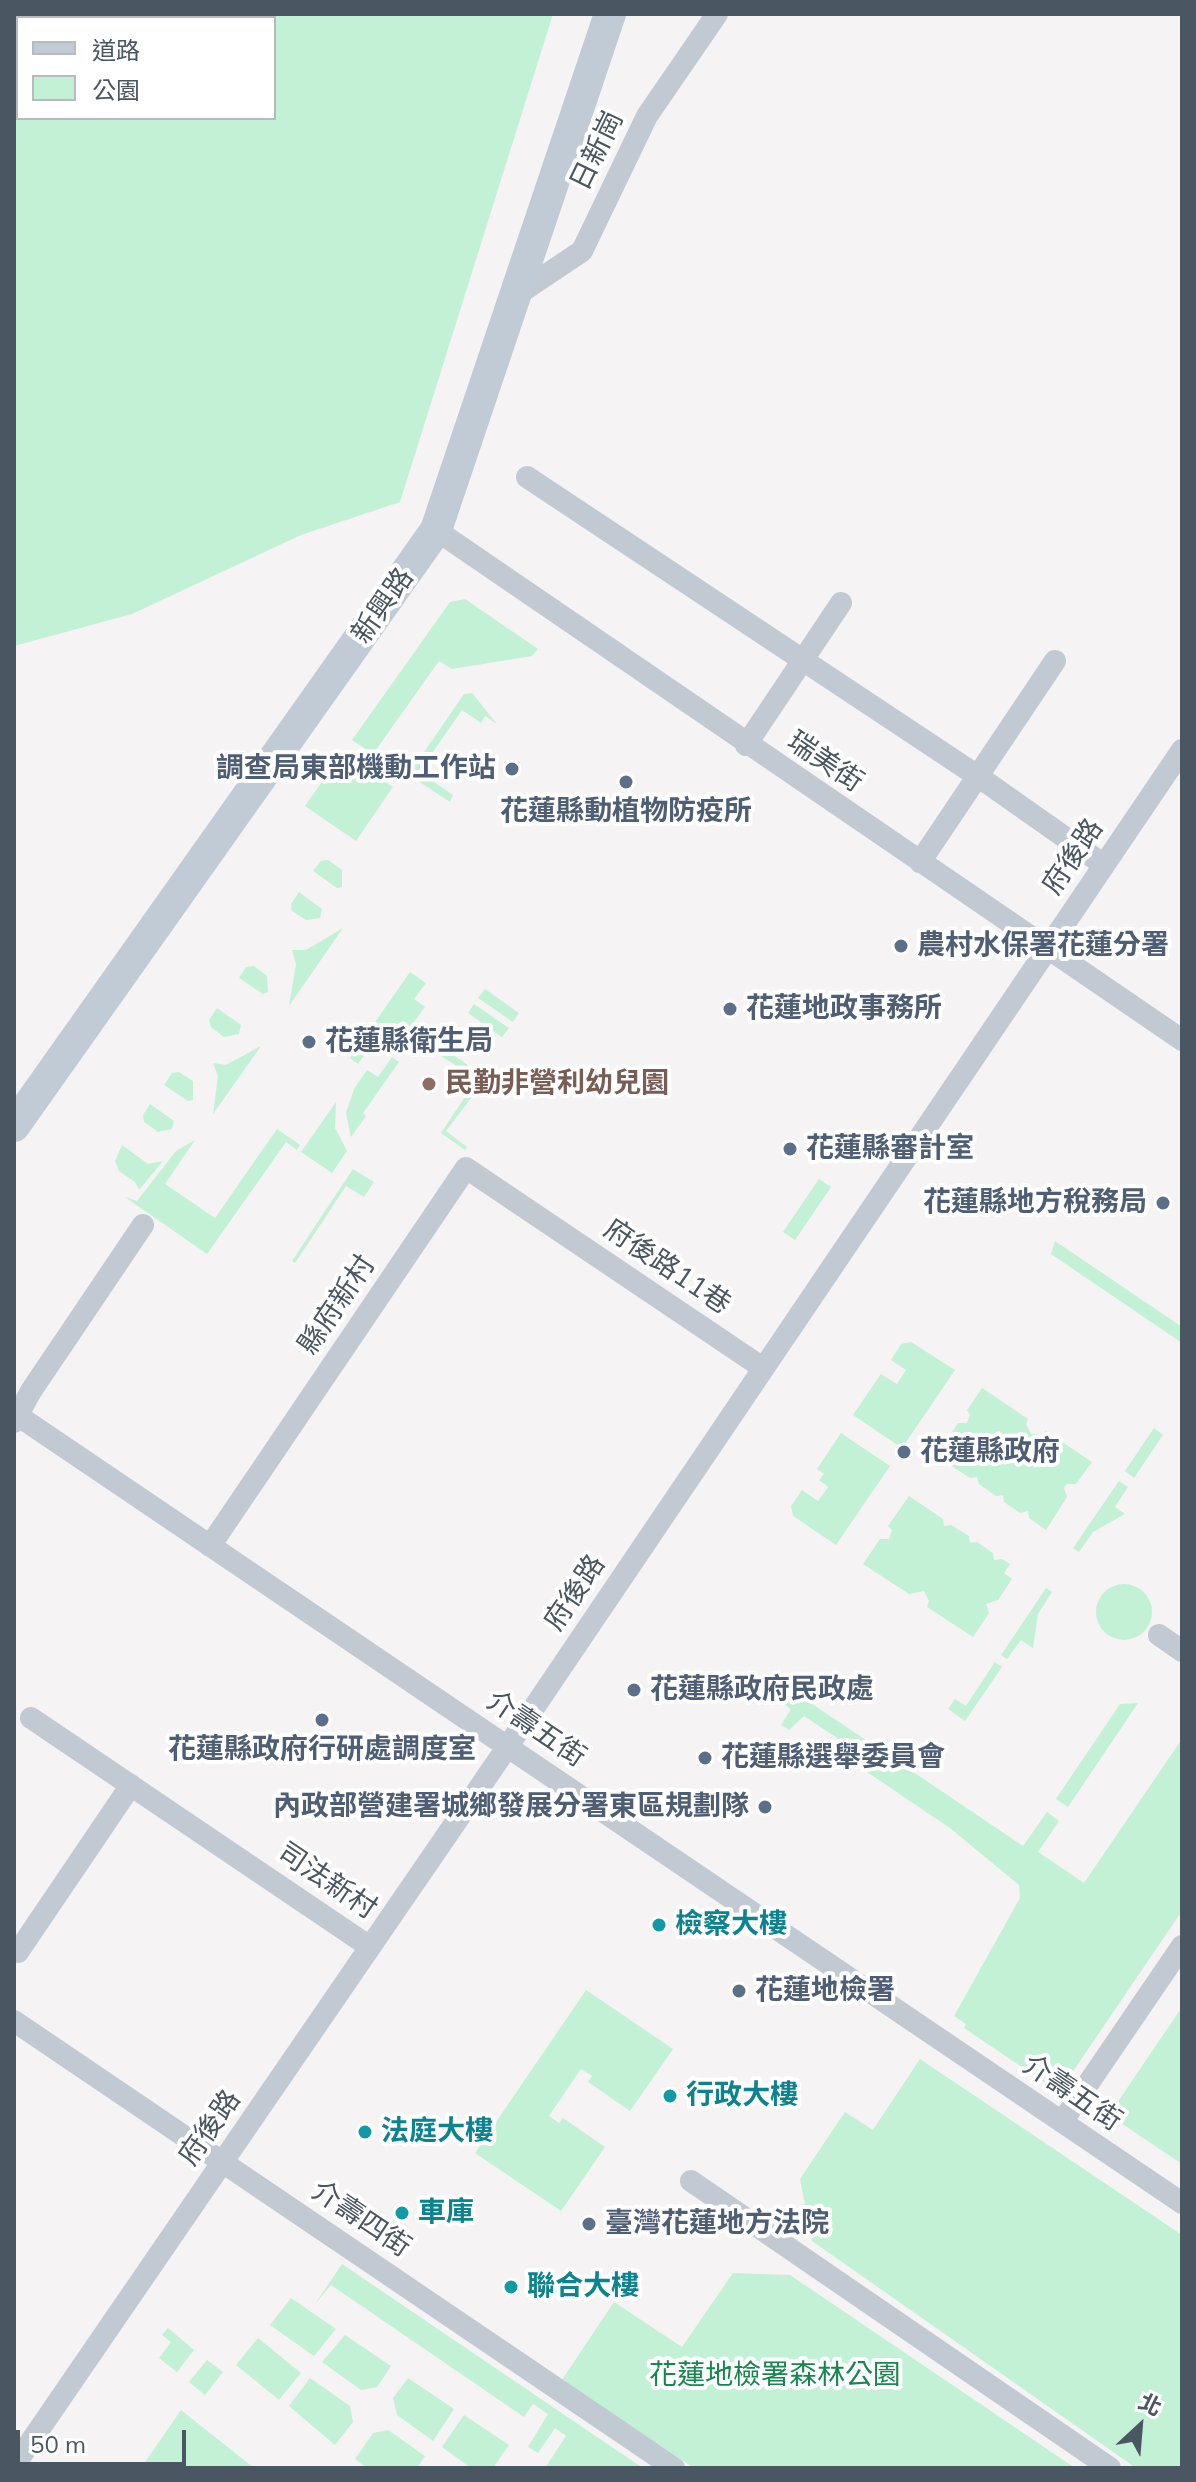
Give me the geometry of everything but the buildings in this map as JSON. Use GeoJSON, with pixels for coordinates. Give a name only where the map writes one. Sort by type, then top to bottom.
{"type":"FeatureCollection","features":[{"type":"Feature","properties":{"kind":"street","name":"新興路"},"geometry":{"type":"LineString","coordinates":[[14,1126],[436,530],[610,14]]}},
{"type":"Feature","properties":{"kind":"street","name":"日新崗"},"geometry":{"type":"LineString","coordinates":[[515,296],[582,251],[647,116],[717,14]]}},
{"type":"Feature","properties":{"kind":"street"},"geometry":{"type":"LineString","coordinates":[[527,477],[979,777],[1104,865]]}},
{"type":"Feature","properties":{"kind":"street","name":"瑞美街"},"geometry":{"type":"LineString","coordinates":[[436,530],[746,745],[1182,1040]]}},
{"type":"Feature","properties":{"kind":"street"},"geometry":{"type":"LineString","coordinates":[[746,745],[841,603]]}},
{"type":"Feature","properties":{"kind":"street"},"geometry":{"type":"LineString","coordinates":[[920,862],[1055,661]]}},
{"type":"Feature","properties":{"kind":"street","name":"府後路"},"geometry":{"type":"LineString","coordinates":[[14,2466],[508,1746],[1182,750]]}},
{"type":"Feature","properties":{"kind":"street","name":"縣府新村"},"geometry":{"type":"LineString","coordinates":[[210,1546],[466,1168],[536,1216]]}},
{"type":"Feature","properties":{"kind":"street","name":"府後路11巷"},"geometry":{"type":"LineString","coordinates":[[536,1216],[763,1368]]}},
{"type":"Feature","properties":{"kind":"street"},"geometry":{"type":"LineString","coordinates":[[15,1417],[143,1225]]}},
{"type":"Feature","properties":{"kind":"street","name":"介壽五街"},"geometry":{"type":"LineString","coordinates":[[15,1417],[508,1746],[1182,2203]]}},
{"type":"Feature","properties":{"kind":"street"},"geometry":{"type":"LineString","coordinates":[[1159,1635],[1182,1651]]}},
{"type":"Feature","properties":{"kind":"street","name":"司法新村"},"geometry":{"type":"LineString","coordinates":[[31,1718],[370,1947]]}},
{"type":"Feature","properties":{"kind":"street"},"geometry":{"type":"LineString","coordinates":[[18,1952],[131,1785]]}},
{"type":"Feature","properties":{"kind":"street"},"geometry":{"type":"LineString","coordinates":[[1062,2122],[1182,1946]]}},
{"type":"Feature","properties":{"kind":"street","name":"介壽四街"},"geometry":{"type":"LineString","coordinates":[[14,2021],[674,2468]]}},
{"type":"Feature","properties":{"kind":"street"},"geometry":{"type":"LineString","coordinates":[[691,2181],[1110,2468]]}},
{"type":"Feature","properties":{"kind":"green space"},"geometry":{"type":"Polygon","coordinates":[[[14,14],[553,14],[400,502],[301,535],[132,614],[14,646],[14,14]]]}},
{"type":"Feature","properties":{"kind":"green space"},"geometry":{"type":"Polygon","coordinates":[[[465,599],[538,649],[532,656],[452,669],[439,661],[373,754],[352,740],[450,602],[465,599]]]}},
{"type":"Feature","properties":{"kind":"green space"},"geometry":{"type":"Polygon","coordinates":[[[472,693],[497,724],[485,716],[481,723],[462,710],[419,772],[453,795],[450,802],[415,779],[413,768],[464,694],[472,693]]]}},
{"type":"Feature","properties":{"kind":"green space"},"geometry":{"type":"Polygon","coordinates":[[[342,753],[393,787],[356,841],[305,806],[342,753]]]}},
{"type":"Feature","properties":{"kind":"green space"},"geometry":{"type":"Polygon","coordinates":[[[328,860],[342,870],[342,887],[337,888],[313,871],[321,861],[328,860]]]}},
{"type":"Feature","properties":{"kind":"green space"},"geometry":{"type":"Polygon","coordinates":[[[299,892],[322,909],[320,918],[306,920],[292,911],[291,904],[299,892]]]}},
{"type":"Feature","properties":{"kind":"green space"},"geometry":{"type":"Polygon","coordinates":[[[343,928],[289,1006],[296,964],[292,950],[306,950],[343,928]]]}},
{"type":"Feature","properties":{"kind":"green space"},"geometry":{"type":"Polygon","coordinates":[[[254,966],[267,976],[268,992],[263,994],[239,978],[246,967],[254,966]]]}},
{"type":"Feature","properties":{"kind":"green space"},"geometry":{"type":"Polygon","coordinates":[[[410,972],[426,983],[414,999],[425,1007],[411,1026],[478,1072],[476,1075],[484,1081],[446,1131],[467,1147],[465,1150],[441,1133],[477,1079],[408,1035],[403,1041],[384,1027],[358,1064],[350,1058],[410,972]]]}},
{"type":"Feature","properties":{"kind":"green space"},"geometry":{"type":"Polygon","coordinates":[[[485,989],[519,1013],[513,1022],[478,998],[485,989]]]}},
{"type":"Feature","properties":{"kind":"green space"},"geometry":{"type":"Polygon","coordinates":[[[474,1004],[509,1028],[502,1037],[468,1013],[474,1004]]]}},
{"type":"Feature","properties":{"kind":"green space"},"geometry":{"type":"Polygon","coordinates":[[[217,1008],[241,1025],[239,1034],[224,1037],[211,1027],[209,1020],[217,1008]]]}},
{"type":"Feature","properties":{"kind":"green space"},"geometry":{"type":"Polygon","coordinates":[[[261,1046],[213,1114],[218,1076],[213,1063],[226,1065],[261,1046]]]}},
{"type":"Feature","properties":{"kind":"green space"},"geometry":{"type":"Polygon","coordinates":[[[392,1057],[399,1062],[363,1113],[366,1116],[351,1137],[346,1113],[354,1089],[367,1070],[378,1077],[392,1057]]]}},
{"type":"Feature","properties":{"kind":"green space"},"geometry":{"type":"Polygon","coordinates":[[[179,1072],[193,1081],[193,1100],[188,1101],[164,1085],[172,1073],[179,1072]]]}},
{"type":"Feature","properties":{"kind":"green space"},"geometry":{"type":"Polygon","coordinates":[[[336,1102],[335,1128],[347,1151],[332,1173],[301,1152],[336,1102]]]}},
{"type":"Feature","properties":{"kind":"green space"},"geometry":{"type":"Polygon","coordinates":[[[150,1104],[174,1121],[172,1129],[158,1132],[144,1122],[143,1115],[150,1104]]]}},
{"type":"Feature","properties":{"kind":"green space"},"geometry":{"type":"Polygon","coordinates":[[[277,1129],[300,1145],[297,1150],[286,1142],[207,1254],[125,1197],[137,1201],[176,1151],[195,1140],[165,1184],[215,1218],[277,1129]]]}},
{"type":"Feature","properties":{"kind":"green space"},"geometry":{"type":"Polygon","coordinates":[[[122,1145],[148,1164],[163,1161],[139,1190],[135,1182],[119,1171],[115,1161],[122,1145]]]}},
{"type":"Feature","properties":{"kind":"green space"},"geometry":{"type":"Polygon","coordinates":[[[353,1169],[374,1182],[364,1197],[346,1186],[295,1263],[292,1261],[353,1169]]]}},
{"type":"Feature","properties":{"kind":"green space"},"geometry":{"type":"Polygon","coordinates":[[[819,1179],[831,1187],[795,1240],[783,1232],[819,1179]]]}},
{"type":"Feature","properties":{"kind":"green space"},"geometry":{"type":"Polygon","coordinates":[[[1055,1241],[1182,1327],[1182,1343],[1051,1254],[1055,1241]]]}},
{"type":"Feature","properties":{"kind":"green space"},"geometry":{"type":"Polygon","coordinates":[[[911,1342],[955,1370],[902,1448],[853,1415],[881,1374],[897,1384],[906,1370],[891,1360],[901,1344],[911,1342]]]}},
{"type":"Feature","properties":{"kind":"green space"},"geometry":{"type":"Polygon","coordinates":[[[982,1388],[1028,1419],[1026,1424],[1031,1434],[1041,1435],[1046,1431],[1092,1462],[1076,1484],[1067,1484],[1064,1488],[1067,1497],[1046,1530],[1029,1518],[1028,1511],[1020,1513],[1004,1502],[1003,1495],[996,1496],[979,1484],[977,1477],[970,1478],[936,1456],[958,1423],[967,1423],[970,1415],[967,1410],[982,1388]]]}},
{"type":"Feature","properties":{"kind":"green space"},"geometry":{"type":"Polygon","coordinates":[[[1154,1428],[1163,1435],[1134,1478],[1125,1471],[1154,1428]]]}},
{"type":"Feature","properties":{"kind":"green space"},"geometry":{"type":"Polygon","coordinates":[[[841,1433],[890,1466],[836,1545],[793,1516],[791,1506],[802,1490],[818,1501],[828,1487],[819,1480],[824,1474],[817,1469],[841,1433]]]}},
{"type":"Feature","properties":{"kind":"green space"},"geometry":{"type":"Polygon","coordinates":[[[1119,1481],[1128,1487],[1115,1507],[1125,1514],[1093,1532],[1079,1552],[1073,1548],[1119,1481]]]}},
{"type":"Feature","properties":{"kind":"green space"},"geometry":{"type":"Polygon","coordinates":[[[909,1496],[943,1519],[944,1526],[951,1525],[969,1536],[970,1543],[977,1542],[993,1553],[994,1560],[1002,1559],[1010,1564],[1004,1573],[1012,1579],[998,1600],[986,1604],[989,1613],[973,1637],[927,1607],[929,1601],[924,1591],[909,1594],[863,1564],[880,1539],[889,1539],[892,1530],[888,1526],[909,1496]]]}},
{"type":"Feature","properties":{"kind":"green space"},"geometry":{"type":"Polygon","coordinates":[[[1124,1584],[1143,1593],[1152,1612],[1143,1631],[1124,1640],[1105,1631],[1096,1612],[1105,1593],[1124,1584]]]}},
{"type":"Feature","properties":{"kind":"green space"},"geometry":{"type":"Polygon","coordinates":[[[1046,1588],[1052,1592],[1038,1614],[1033,1648],[1021,1640],[1007,1659],[1001,1655],[1046,1588]]]}},
{"type":"Feature","properties":{"kind":"green space"},"geometry":{"type":"Polygon","coordinates":[[[995,1662],[1002,1667],[965,1721],[948,1709],[955,1699],[966,1706],[995,1662]]]}},
{"type":"Feature","properties":{"kind":"green space"},"geometry":{"type":"Polygon","coordinates":[[[793,1691],[1023,1846],[1047,1812],[1059,1821],[1038,1852],[1084,1883],[1182,1739],[1182,1911],[1065,2083],[1050,2086],[964,2028],[966,2024],[954,2016],[1020,1898],[1019,1885],[950,1828],[849,1760],[855,1750],[804,1716],[789,1730],[781,1725],[791,1709],[784,1704],[793,1691]]]}},
{"type":"Feature","properties":{"kind":"green space"},"geometry":{"type":"Polygon","coordinates":[[[1138,1703],[1068,1807],[1056,1799],[1120,1704],[1138,1703]]]}},
{"type":"Feature","properties":{"kind":"green space"},"geometry":{"type":"Polygon","coordinates":[[[586,1990],[673,2049],[630,2111],[588,2082],[592,2076],[581,2069],[549,2116],[559,2123],[563,2118],[605,2147],[561,2211],[475,2153],[586,1990]]]}},
{"type":"Feature","properties":{"kind":"green space"},"geometry":{"type":"Polygon","coordinates":[[[1182,2007],[1182,2164],[1109,2115],[1182,2007]]]}},
{"type":"Feature","properties":{"kind":"green space","name":"花蓮地檢署森林公園"},"geometry":{"type":"Polygon","coordinates":[[[920,2059],[1182,2235],[1182,2468],[1136,2468],[812,2241],[800,2179],[845,2112],[873,2130],[920,2059]]]}},
{"type":"Feature","properties":{"kind":"green space"},"geometry":{"type":"Polygon","coordinates":[[[342,2264],[643,2468],[545,2468],[566,2436],[555,2428],[538,2453],[528,2447],[548,2414],[533,2404],[524,2417],[331,2285],[315,2304],[342,2264]]]}},
{"type":"Feature","properties":{"kind":"green space","name":"花蓮地檢署森林公園"},"geometry":{"type":"Polygon","coordinates":[[[733,2273],[790,2275],[1075,2468],[694,2468],[562,2380],[614,2302],[682,2347],[733,2273]]]}},
{"type":"Feature","properties":{"kind":"green space"},"geometry":{"type":"Polygon","coordinates":[[[291,2298],[336,2329],[314,2356],[270,2325],[291,2298]]]}},
{"type":"Feature","properties":{"kind":"green space"},"geometry":{"type":"Polygon","coordinates":[[[168,2328],[194,2350],[177,2372],[159,2358],[171,2342],[162,2335],[168,2328]]]}},
{"type":"Feature","properties":{"kind":"green space"},"geometry":{"type":"Polygon","coordinates":[[[345,2335],[391,2366],[377,2387],[361,2390],[322,2362],[345,2335]]]}},
{"type":"Feature","properties":{"kind":"green space"},"geometry":{"type":"Polygon","coordinates":[[[258,2338],[301,2373],[279,2400],[236,2365],[258,2338]]]}},
{"type":"Feature","properties":{"kind":"green space"},"geometry":{"type":"Polygon","coordinates":[[[207,2360],[223,2372],[205,2395],[189,2382],[207,2360]]]}},
{"type":"Feature","properties":{"kind":"green space"},"geometry":{"type":"Polygon","coordinates":[[[310,2378],[350,2406],[353,2422],[335,2445],[289,2406],[310,2378]]]}},
{"type":"Feature","properties":{"kind":"green space"},"geometry":{"type":"Polygon","coordinates":[[[408,2378],[454,2409],[433,2441],[397,2415],[393,2398],[408,2378]]]}},
{"type":"Feature","properties":{"kind":"green space"},"geometry":{"type":"Polygon","coordinates":[[[181,2410],[254,2468],[141,2468],[181,2410]]]}},
{"type":"Feature","properties":{"kind":"green space"},"geometry":{"type":"Polygon","coordinates":[[[464,2415],[509,2445],[493,2468],[471,2468],[442,2447],[464,2415]]]}},
{"type":"Feature","properties":{"kind":"green space"},"geometry":{"type":"Polygon","coordinates":[[[388,2430],[425,2456],[417,2468],[367,2468],[355,2459],[373,2433],[388,2430]]]}},
{"type":"Feature","properties":{"kind":"place","name":"調查局東部機動工作站"},"geometry":{"type":"Point","coordinates":[512,769]}},
{"type":"Feature","properties":{"kind":"place","name":"花蓮縣動植物防疫所"},"geometry":{"type":"Point","coordinates":[626,782]}},
{"type":"Feature","properties":{"kind":"place","name":"農村水保署花蓮分署"},"geometry":{"type":"Point","coordinates":[901,946]}},
{"type":"Feature","properties":{"kind":"place","name":"花蓮地政事務所"},"geometry":{"type":"Point","coordinates":[730,1009]}},
{"type":"Feature","properties":{"kind":"place","name":"花蓮縣衛生局"},"geometry":{"type":"Point","coordinates":[309,1042]}},
{"type":"Feature","properties":{"kind":"place","name":"民勤非營利幼兒園"},"geometry":{"type":"Point","coordinates":[429,1084]}},
{"type":"Feature","properties":{"kind":"place","name":"花蓮縣審計室"},"geometry":{"type":"Point","coordinates":[790,1149]}},
{"type":"Feature","properties":{"kind":"place","name":"花蓮縣地方稅務局"},"geometry":{"type":"Point","coordinates":[1163,1203]}},
{"type":"Feature","properties":{"kind":"place","name":"花蓮縣政府"},"geometry":{"type":"Point","coordinates":[904,1452]}},
{"type":"Feature","properties":{"kind":"place","name":"花蓮縣政府民政處"},"geometry":{"type":"Point","coordinates":[634,1690]}},
{"type":"Feature","properties":{"kind":"place","name":"花蓮縣政府行研處調度室"},"geometry":{"type":"Point","coordinates":[322,1720]}},
{"type":"Feature","properties":{"kind":"place","name":"花蓮縣選舉委員會"},"geometry":{"type":"Point","coordinates":[705,1758]}},
{"type":"Feature","properties":{"kind":"place","name":"內政部營建署城鄉發展分署東區規劃隊"},"geometry":{"type":"Point","coordinates":[765,1807]}},
{"type":"Feature","properties":{"kind":"place","name":"檢察大樓"},"geometry":{"type":"Point","coordinates":[659,1925]}},
{"type":"Feature","properties":{"kind":"place","name":"花蓮地檢署"},"geometry":{"type":"Point","coordinates":[739,1991]}},
{"type":"Feature","properties":{"kind":"place","name":"行政大樓"},"geometry":{"type":"Point","coordinates":[670,2096]}},
{"type":"Feature","properties":{"kind":"place","name":"法庭大樓"},"geometry":{"type":"Point","coordinates":[365,2132]}},
{"type":"Feature","properties":{"kind":"place","name":"車庫"},"geometry":{"type":"Point","coordinates":[402,2213]}},
{"type":"Feature","properties":{"kind":"place","name":"臺灣花蓮地方法院"},"geometry":{"type":"Point","coordinates":[589,2224]}},
{"type":"Feature","properties":{"kind":"place","name":"聯合大樓"},"geometry":{"type":"Point","coordinates":[511,2287]}}]}
